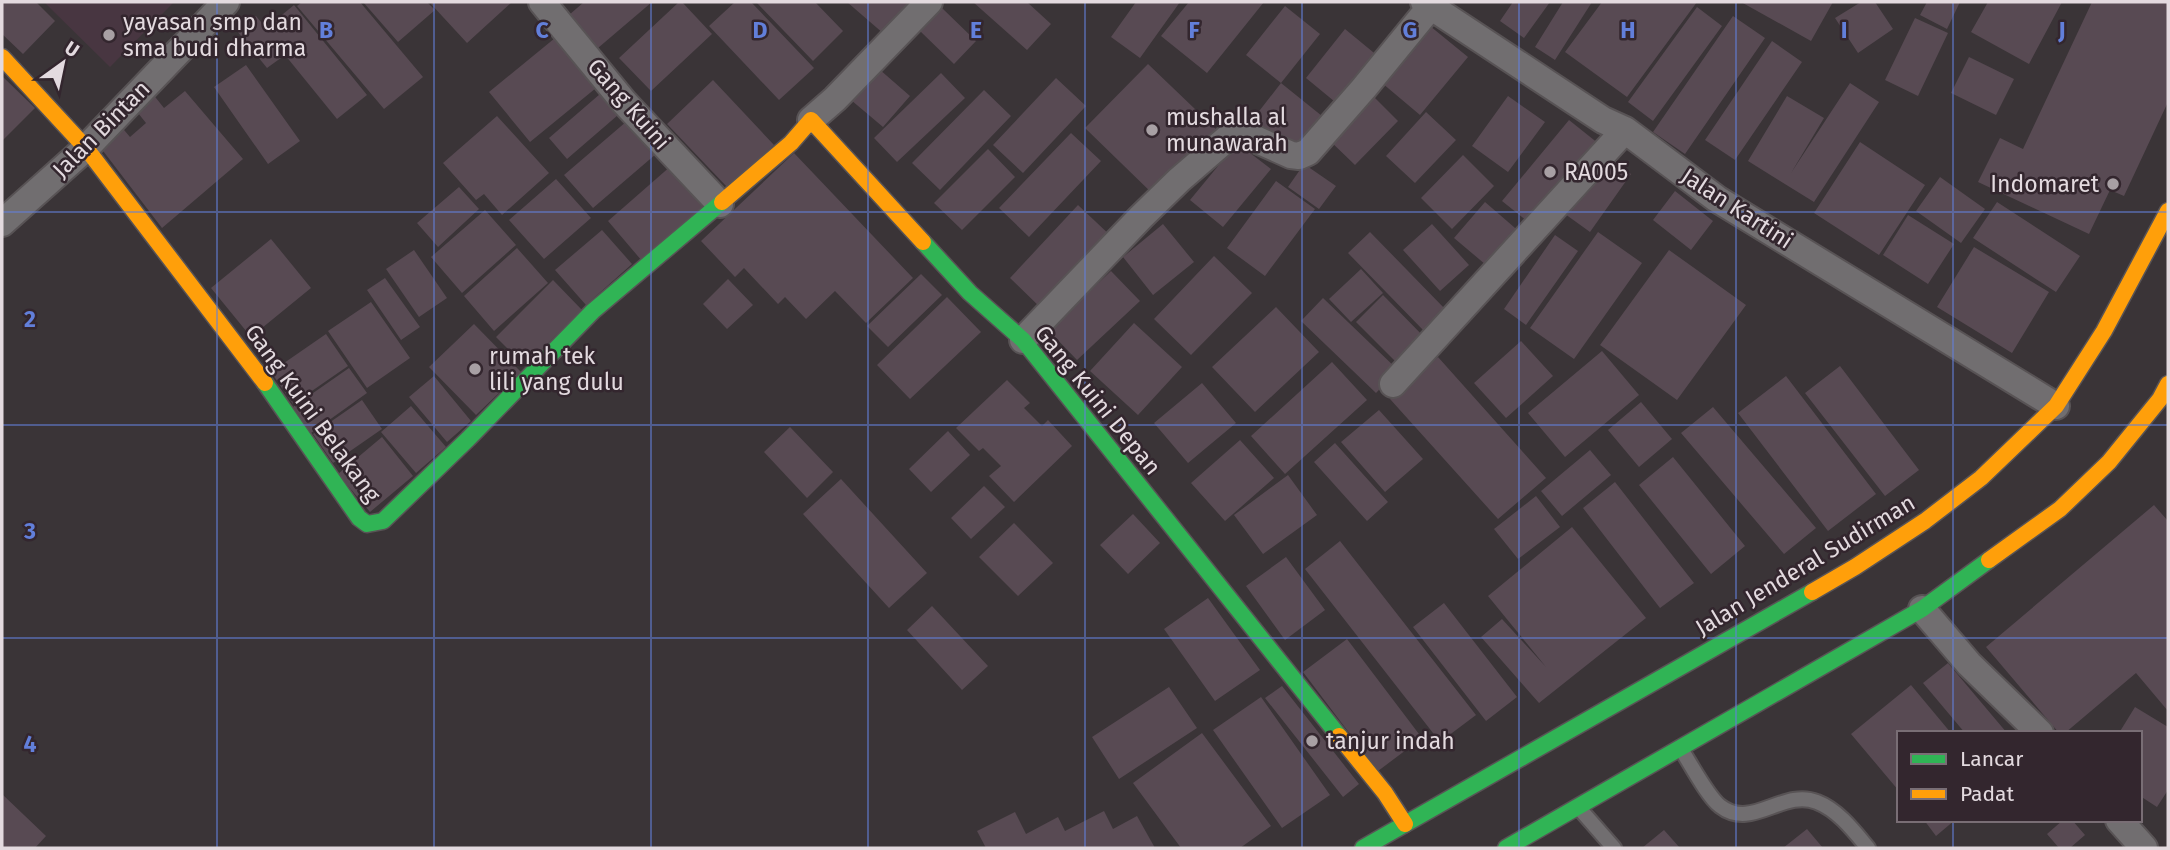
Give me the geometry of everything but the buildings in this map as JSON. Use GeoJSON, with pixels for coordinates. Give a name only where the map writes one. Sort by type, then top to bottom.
{"type":"FeatureCollection","features":[{"type":"Feature","properties":{"kind":"street","name":"Jalan Bintan"},"geometry":{"type":"LineString","coordinates":[[2,223],[86,148],[226,2]]}},
{"type":"Feature","properties":{"kind":"street","name":"Gang Kuini"},"geometry":{"type":"LineString","coordinates":[[541,2],[624,102],[720,204]]}},
{"type":"Feature","properties":{"kind":"street"},"geometry":{"type":"LineString","coordinates":[[720,204],[791,143],[929,2]]}},
{"type":"Feature","properties":{"kind":"street"},"geometry":{"type":"LineString","coordinates":[[1023,340],[1141,217],[1230,136],[1246,135],[1291,155],[1299,156],[1308,152],[1364,88],[1428,4]]}},
{"type":"Feature","properties":{"kind":"street","name":"Jalan Kartini"},"geometry":{"type":"LineString","coordinates":[[1428,4],[1603,120],[1625,130],[1717,199],[2056,406]]}},
{"type":"Feature","properties":{"kind":"street"},"geometry":{"type":"LineString","coordinates":[[2,57],[86,148]]}},
{"type":"Feature","properties":{"kind":"street","name":"Gang Kuini Depan"},"geometry":{"type":"LineString","coordinates":[[811,120],[970,293],[1023,340],[1385,793],[1405,824]]}},
{"type":"Feature","properties":{"kind":"street"},"geometry":{"type":"LineString","coordinates":[[1392,384],[1625,130]]}},
{"type":"Feature","properties":{"kind":"street","name":"Gang Kuini Belakang"},"geometry":{"type":"LineString","coordinates":[[86,148],[260,376],[359,518],[367,524],[383,522],[593,311],[720,204]]}},
{"type":"Feature","properties":{"kind":"street","name":"Jalan Jenderal Sudirman"},"geometry":{"type":"LineString","coordinates":[[1363,848],[1866,559],[1925,521],[1981,478],[2056,406],[2104,331],[2168,211]]}},
{"type":"Feature","properties":{"kind":"street"},"geometry":{"type":"LineString","coordinates":[[1519,845],[1578,807],[1922,608],[2060,509],[2109,463],[2165,396]]}},
{"type":"Feature","properties":{"kind":"street"},"geometry":{"type":"LineString","coordinates":[[1922,608],[1969,664],[2038,731]]}},
{"type":"Feature","properties":{"kind":"street"},"geometry":{"type":"LineString","coordinates":[[2121,822],[2144,848]]}},
{"type":"Feature","properties":{"kind":"lane"},"geometry":{"type":"LineString","coordinates":[[1680,748],[1718,805],[1735,815],[1755,814],[1794,799],[1816,801],[1848,823],[1868,848]]}},
{"type":"Feature","properties":{"kind":"lane"},"geometry":{"type":"LineString","coordinates":[[1578,807],[1614,848]]}},
{"type":"Feature","properties":{"kind":"shaded area","name":"yayasan smp dan sma budi dharma"},"geometry":{"type":"Polygon","coordinates":[[[44,2],[174,2],[110,67],[44,2]]]}},
{"type":"Feature","properties":{"kind":"traffic: fast"},"geometry":{"type":"LineString","coordinates":[[265,383],[359,518],[367,524],[383,521],[468,439],[593,311],[722,202]]}},
{"type":"Feature","properties":{"kind":"traffic: fast"},"geometry":{"type":"LineString","coordinates":[[923,242],[970,293],[1023,340],[1339,736]]}},
{"type":"Feature","properties":{"kind":"traffic: fast"},"geometry":{"type":"LineString","coordinates":[[1506,848],[1922,609],[1989,560]]}},
{"type":"Feature","properties":{"kind":"traffic: fast"},"geometry":{"type":"LineString","coordinates":[[1363,848],[1812,592]]}},
{"type":"Feature","properties":{"kind":"traffic: slow"},"geometry":{"type":"LineString","coordinates":[[2,57],[86,148],[265,383]]}},
{"type":"Feature","properties":{"kind":"traffic: slow"},"geometry":{"type":"LineString","coordinates":[[722,202],[791,143],[811,120],[923,242]]}},
{"type":"Feature","properties":{"kind":"traffic: slow"},"geometry":{"type":"LineString","coordinates":[[1812,592],[1925,521],[1981,478],[2056,406],[2104,331],[2168,211]]}},
{"type":"Feature","properties":{"kind":"traffic: slow"},"geometry":{"type":"LineString","coordinates":[[1989,560],[2060,509],[2109,462],[2160,399],[2168,384]]}},
{"type":"Feature","properties":{"kind":"traffic: slow"},"geometry":{"type":"LineString","coordinates":[[1339,736],[1385,793],[1405,824]]}},
{"type":"Feature","properties":{"kind":"place","name":"yayasan smp dan sma budi dharma"},"geometry":{"type":"Point","coordinates":[109,35]}},
{"type":"Feature","properties":{"kind":"place","name":"mushalla al munawarah"},"geometry":{"type":"Point","coordinates":[1152,130]}},
{"type":"Feature","properties":{"kind":"place","name":"RA005"},"geometry":{"type":"Point","coordinates":[1550,172]}},
{"type":"Feature","properties":{"kind":"place","name":"Indomaret"},"geometry":{"type":"Point","coordinates":[2113,184]}},
{"type":"Feature","properties":{"kind":"place","name":"rumah tek lili yang dulu"},"geometry":{"type":"Point","coordinates":[475,369]}},
{"type":"Feature","properties":{"kind":"place","name":"tanjur indah"},"geometry":{"type":"Point","coordinates":[1312,741]}}]}
